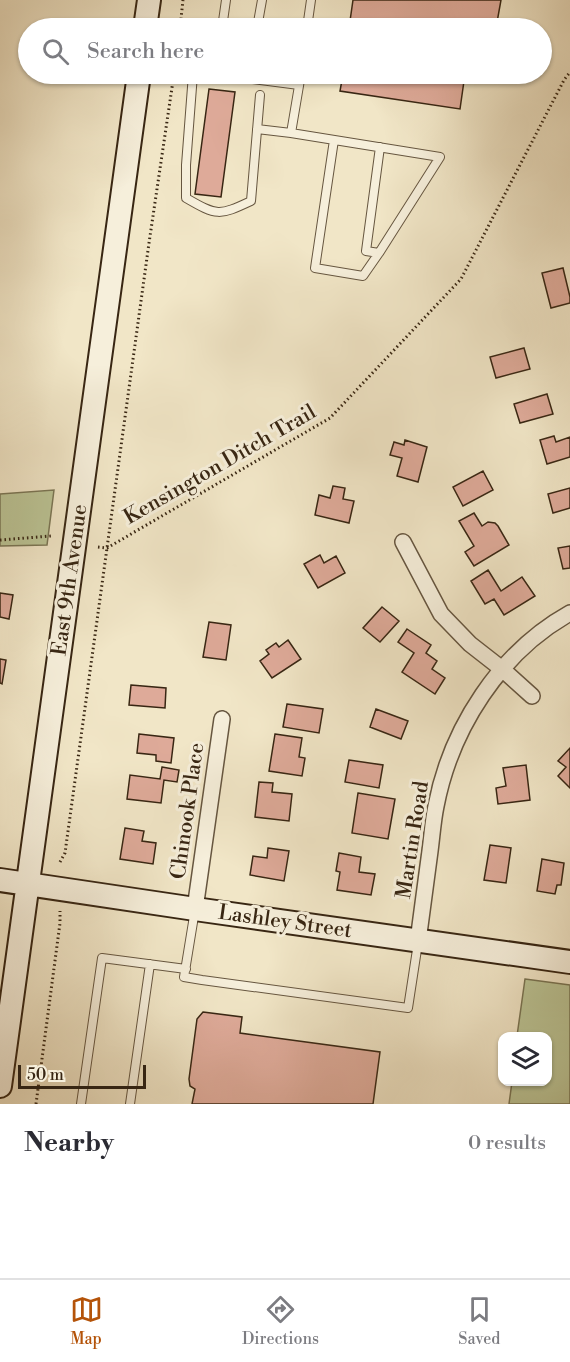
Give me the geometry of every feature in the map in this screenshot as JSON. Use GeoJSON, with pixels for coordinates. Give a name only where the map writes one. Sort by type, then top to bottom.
{"type":"FeatureCollection","features":[{"type":"Feature","properties":{"kind":"main road"},"geometry":{"type":"LineString","coordinates":[[146,18],[149,0]]}},
{"type":"Feature","properties":{"kind":"main road","name":"East 9th Avenue"},"geometry":{"type":"LineString","coordinates":[[1,1073],[138,84]]}},
{"type":"Feature","properties":{"kind":"main road","name":"Lashley Street"},"geometry":{"type":"LineString","coordinates":[[0,880],[570,962]]}},
{"type":"Feature","properties":{"kind":"street"},"geometry":{"type":"LineString","coordinates":[[403,542],[441,614],[470,644],[532,696]]}},
{"type":"Feature","properties":{"kind":"street","name":"Martin Road"},"geometry":{"type":"LineString","coordinates":[[418,941],[436,805],[450,757],[470,712],[502,669],[536,636],[570,613]]}},
{"type":"Feature","properties":{"kind":"street","name":"Chinook Place"},"geometry":{"type":"LineString","coordinates":[[195,909],[222,719]]}},
{"type":"Feature","properties":{"kind":"lane"},"geometry":{"type":"LineString","coordinates":[[223,18],[226,0]]}},
{"type":"Feature","properties":{"kind":"lane"},"geometry":{"type":"LineString","coordinates":[[259,18],[262,0]]}},
{"type":"Feature","properties":{"kind":"lane"},"geometry":{"type":"LineString","coordinates":[[308,18],[311,0]]}},
{"type":"Feature","properties":{"kind":"lane"},"geometry":{"type":"LineString","coordinates":[[192,84],[186,165],[186,198],[216,213],[233,210],[251,201],[260,95]]}},
{"type":"Feature","properties":{"kind":"lane"},"geometry":{"type":"LineString","coordinates":[[289,84],[299,86],[291,133]]}},
{"type":"Feature","properties":{"kind":"lane"},"geometry":{"type":"LineString","coordinates":[[257,129],[291,133],[440,157],[363,276],[315,268],[334,140]]}},
{"type":"Feature","properties":{"kind":"lane"},"geometry":{"type":"LineString","coordinates":[[379,254],[366,251],[380,147]]}},
{"type":"Feature","properties":{"kind":"lane"},"geometry":{"type":"LineString","coordinates":[[195,909],[184,977],[408,1008],[418,941]]}},
{"type":"Feature","properties":{"kind":"lane"},"geometry":{"type":"LineString","coordinates":[[81,1104],[102,958],[186,969]]}},
{"type":"Feature","properties":{"kind":"lane"},"geometry":{"type":"LineString","coordinates":[[130,1104],[150,964]]}},
{"type":"Feature","properties":{"kind":"path"},"geometry":{"type":"LineString","coordinates":[[181,18],[183,0]]}},
{"type":"Feature","properties":{"kind":"path","name":"Kensington Ditch Trail"},"geometry":{"type":"LineString","coordinates":[[98,547],[106,548],[330,418],[461,279],[570,72]]}},
{"type":"Feature","properties":{"kind":"path"},"geometry":{"type":"LineString","coordinates":[[60,862],[65,853],[173,84]]}},
{"type":"Feature","properties":{"kind":"path"},"geometry":{"type":"LineString","coordinates":[[0,540],[51,536]]}},
{"type":"Feature","properties":{"kind":"path"},"geometry":{"type":"LineString","coordinates":[[36,1104],[60,911]]}},
{"type":"Feature","properties":{"kind":"green space"},"geometry":{"type":"Polygon","coordinates":[[[54,490],[47,545],[0,546],[0,494],[54,490]]]}},
{"type":"Feature","properties":{"kind":"green space"},"geometry":{"type":"Polygon","coordinates":[[[525,979],[570,985],[570,1104],[509,1104],[511,1086],[552,1086],[552,1032],[518,1032],[525,979]]]}},
{"type":"Feature","properties":{"kind":"building"},"geometry":{"type":"Polygon","coordinates":[[[353,0],[501,0],[498,18],[350,18],[353,0]]]}},
{"type":"Feature","properties":{"kind":"building"},"geometry":{"type":"Polygon","coordinates":[[[341,84],[464,84],[460,109],[340,91],[341,84]]]}},
{"type":"Feature","properties":{"kind":"building"},"geometry":{"type":"Polygon","coordinates":[[[209,89],[235,92],[221,197],[195,194],[209,89]]]}},
{"type":"Feature","properties":{"kind":"building"},"geometry":{"type":"Polygon","coordinates":[[[563,268],[570,303],[551,308],[542,273],[563,268]]]}},
{"type":"Feature","properties":{"kind":"building"},"geometry":{"type":"Polygon","coordinates":[[[524,348],[530,369],[496,378],[490,357],[524,348]]]}},
{"type":"Feature","properties":{"kind":"building"},"geometry":{"type":"Polygon","coordinates":[[[547,394],[553,414],[520,423],[514,404],[547,394]]]}},
{"type":"Feature","properties":{"kind":"building"},"geometry":{"type":"Polygon","coordinates":[[[554,436],[556,442],[570,437],[570,457],[547,464],[540,440],[554,436]]]}},
{"type":"Feature","properties":{"kind":"building"},"geometry":{"type":"Polygon","coordinates":[[[405,440],[427,447],[418,482],[397,476],[402,458],[390,455],[394,442],[404,445],[405,440]]]}},
{"type":"Feature","properties":{"kind":"building"},"geometry":{"type":"Polygon","coordinates":[[[483,471],[493,490],[463,506],[453,487],[483,471]]]}},
{"type":"Feature","properties":{"kind":"building"},"geometry":{"type":"Polygon","coordinates":[[[333,486],[345,488],[343,499],[354,501],[349,523],[315,515],[319,495],[330,498],[333,486]]]}},
{"type":"Feature","properties":{"kind":"building"},"geometry":{"type":"Polygon","coordinates":[[[570,488],[570,508],[553,513],[548,494],[570,488]]]}},
{"type":"Feature","properties":{"kind":"building"},"geometry":{"type":"Polygon","coordinates":[[[474,513],[482,526],[488,522],[495,523],[509,545],[474,566],[465,552],[474,546],[459,521],[474,513]]]}},
{"type":"Feature","properties":{"kind":"building"},"geometry":{"type":"Polygon","coordinates":[[[570,546],[570,568],[563,569],[558,548],[570,546]]]}},
{"type":"Feature","properties":{"kind":"building"},"geometry":{"type":"Polygon","coordinates":[[[320,555],[324,563],[336,556],[345,573],[318,588],[304,564],[320,555]]]}},
{"type":"Feature","properties":{"kind":"building"},"geometry":{"type":"Polygon","coordinates":[[[488,570],[501,591],[522,577],[535,596],[504,615],[494,599],[485,604],[471,581],[488,570]]]}},
{"type":"Feature","properties":{"kind":"building"},"geometry":{"type":"Polygon","coordinates":[[[0,593],[13,595],[9,619],[0,617],[0,593]]]}},
{"type":"Feature","properties":{"kind":"building"},"geometry":{"type":"Polygon","coordinates":[[[382,607],[399,621],[380,642],[363,628],[382,607]]]}},
{"type":"Feature","properties":{"kind":"building"},"geometry":{"type":"Polygon","coordinates":[[[209,622],[231,625],[226,660],[203,657],[209,622]]]}},
{"type":"Feature","properties":{"kind":"building"},"geometry":{"type":"Polygon","coordinates":[[[407,629],[431,645],[426,653],[437,661],[432,669],[445,678],[435,694],[402,672],[414,653],[398,642],[407,629]]]}},
{"type":"Feature","properties":{"kind":"building"},"geometry":{"type":"Polygon","coordinates":[[[288,640],[301,659],[272,678],[260,661],[269,654],[266,650],[276,643],[279,647],[288,640]]]}},
{"type":"Feature","properties":{"kind":"building"},"geometry":{"type":"Polygon","coordinates":[[[0,659],[6,660],[2,684],[0,683],[0,659]]]}},
{"type":"Feature","properties":{"kind":"building"},"geometry":{"type":"Polygon","coordinates":[[[131,685],[166,688],[165,708],[129,705],[131,685]]]}},
{"type":"Feature","properties":{"kind":"building"},"geometry":{"type":"Polygon","coordinates":[[[287,704],[323,709],[319,733],[283,727],[287,704]]]}},
{"type":"Feature","properties":{"kind":"building"},"geometry":{"type":"Polygon","coordinates":[[[376,709],[408,721],[401,739],[370,727],[376,709]]]}},
{"type":"Feature","properties":{"kind":"building"},"geometry":{"type":"Polygon","coordinates":[[[139,734],[174,738],[171,763],[156,761],[156,755],[137,753],[139,734]]]}},
{"type":"Feature","properties":{"kind":"building"},"geometry":{"type":"Polygon","coordinates":[[[275,734],[302,738],[299,757],[305,758],[302,776],[269,771],[275,734]]]}},
{"type":"Feature","properties":{"kind":"building"},"geometry":{"type":"Polygon","coordinates":[[[570,748],[570,788],[558,776],[566,767],[558,761],[570,748]]]}},
{"type":"Feature","properties":{"kind":"building"},"geometry":{"type":"Polygon","coordinates":[[[349,760],[383,765],[379,788],[345,782],[349,760]]]}},
{"type":"Feature","properties":{"kind":"building"},"geometry":{"type":"Polygon","coordinates":[[[526,765],[530,800],[498,804],[496,788],[506,786],[503,768],[526,765]]]}},
{"type":"Feature","properties":{"kind":"building"},"geometry":{"type":"Polygon","coordinates":[[[162,767],[179,770],[177,782],[164,780],[161,803],[127,799],[130,775],[160,779],[162,767]]]}},
{"type":"Feature","properties":{"kind":"building"},"geometry":{"type":"Polygon","coordinates":[[[259,782],[273,783],[272,792],[292,794],[289,821],[255,817],[259,782]]]}},
{"type":"Feature","properties":{"kind":"building"},"geometry":{"type":"Polygon","coordinates":[[[358,793],[395,799],[388,839],[352,833],[358,793]]]}},
{"type":"Feature","properties":{"kind":"building"},"geometry":{"type":"Polygon","coordinates":[[[125,828],[144,831],[142,841],[156,843],[153,864],[120,859],[125,828]]]}},
{"type":"Feature","properties":{"kind":"building"},"geometry":{"type":"Polygon","coordinates":[[[490,845],[511,848],[506,883],[484,880],[490,845]]]}},
{"type":"Feature","properties":{"kind":"building"},"geometry":{"type":"Polygon","coordinates":[[[268,848],[289,851],[284,881],[250,875],[253,856],[267,858],[268,848]]]}},
{"type":"Feature","properties":{"kind":"building"},"geometry":{"type":"Polygon","coordinates":[[[339,853],[361,857],[359,872],[375,874],[371,895],[337,890],[340,872],[336,871],[339,853]]]}},
{"type":"Feature","properties":{"kind":"building"},"geometry":{"type":"Polygon","coordinates":[[[542,859],[564,863],[561,885],[557,885],[555,894],[537,891],[542,859]]]}},
{"type":"Feature","properties":{"kind":"building"},"geometry":{"type":"Polygon","coordinates":[[[203,1012],[242,1017],[240,1033],[380,1052],[373,1104],[192,1104],[195,1089],[190,1086],[189,1079],[197,1019],[203,1012]]]}}]}
